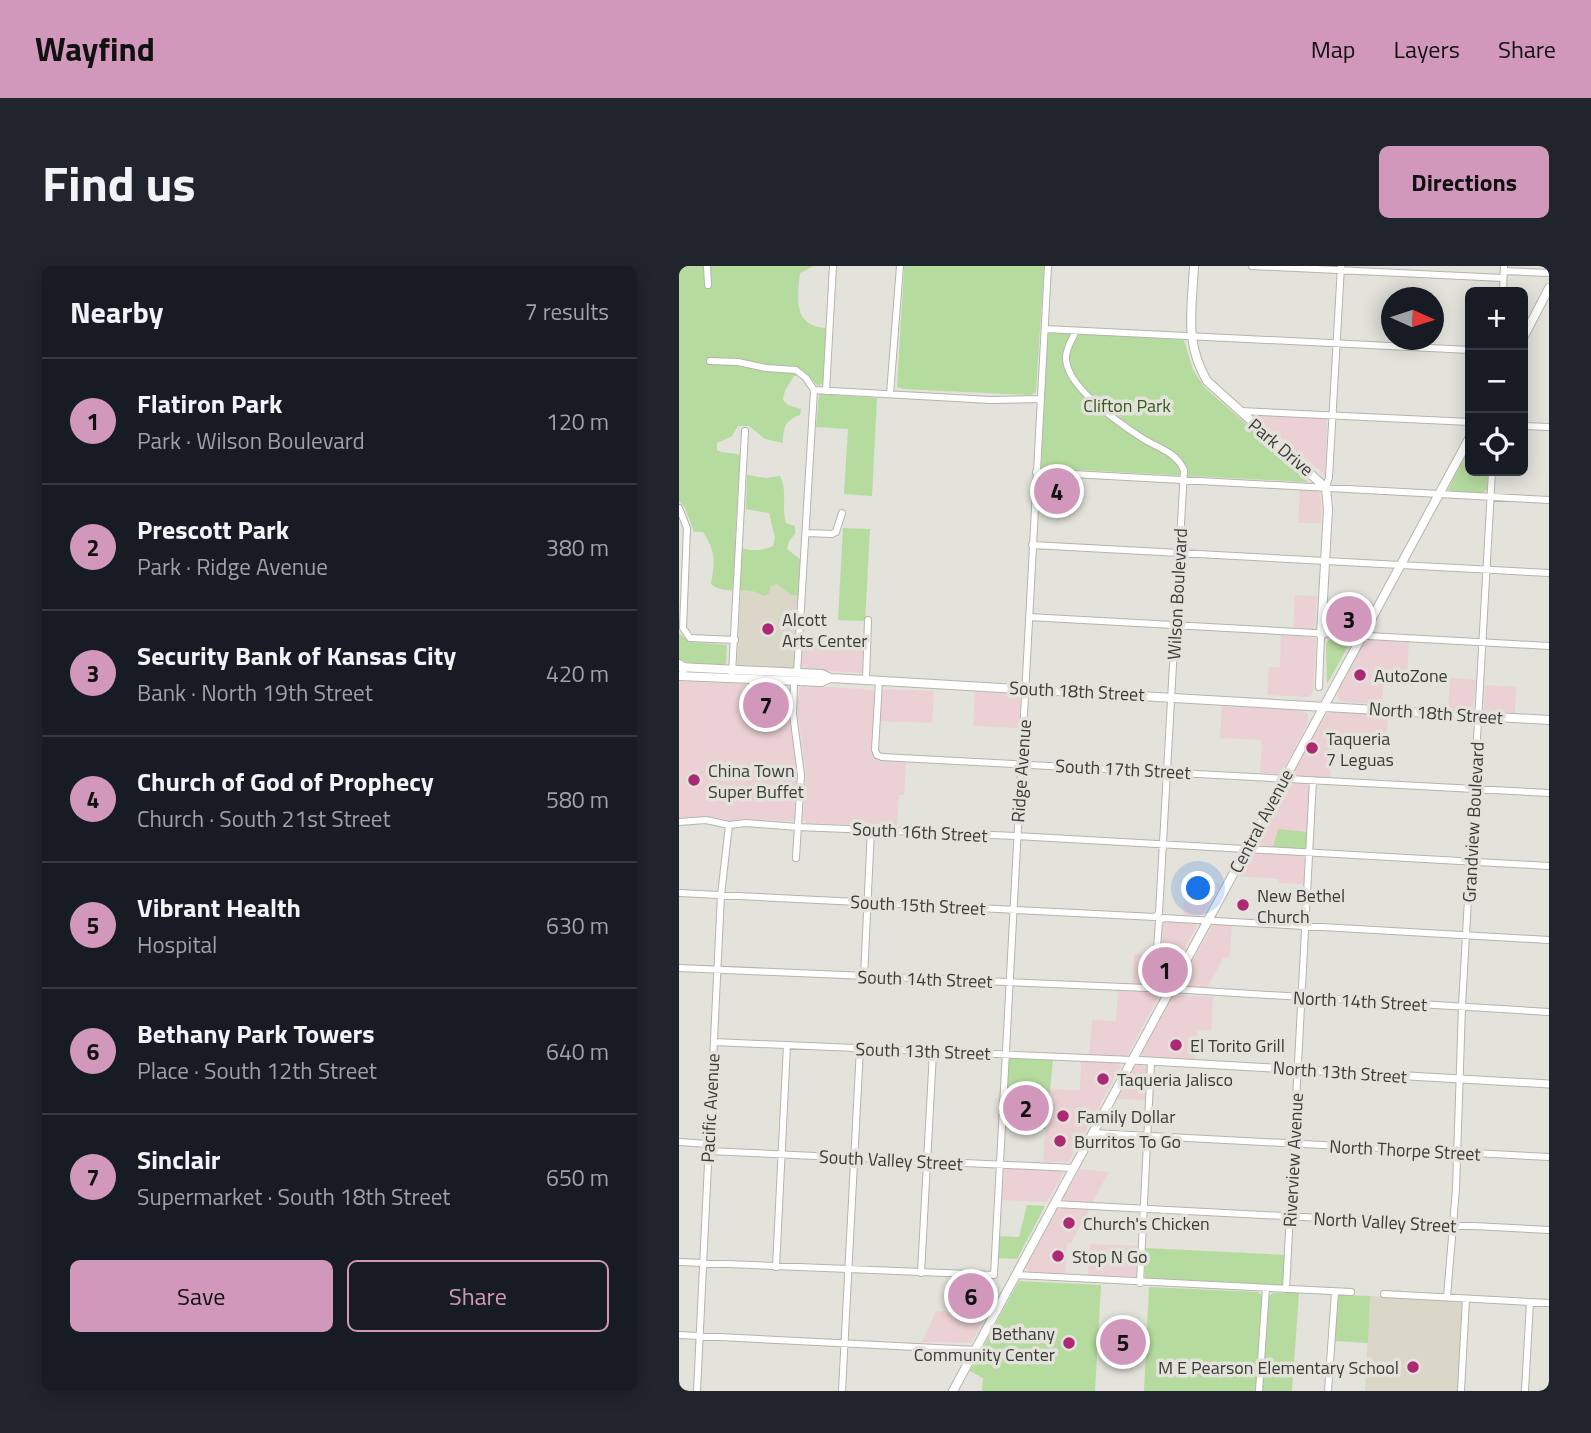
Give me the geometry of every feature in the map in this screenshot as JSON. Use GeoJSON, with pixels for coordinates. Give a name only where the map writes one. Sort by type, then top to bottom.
{"type":"FeatureCollection","features":[{"type":"Feature","properties":{"kind":"main road","name":"Park Drive"},"geometry":{"type":"LineString","coordinates":[[1194,266],[1191,337],[1198,365],[1207,381],[1326,488],[1328,509],[1321,635]]}},
{"type":"Feature","properties":{"kind":"main road"},"geometry":{"type":"LineString","coordinates":[[1528,328],[1549,288]]}},
{"type":"Feature","properties":{"kind":"main road","name":"Central Avenue"},"geometry":{"type":"LineString","coordinates":[[953,1391],[1465,446]]}},
{"type":"Feature","properties":{"kind":"main road","name":"South 18th Street"},"geometry":{"type":"LineString","coordinates":[[680,669],[732,675],[796,677],[821,682],[830,678],[1324,705]]}},
{"type":"Feature","properties":{"kind":"main road","name":"North 18th Street"},"geometry":{"type":"LineString","coordinates":[[1324,705],[1549,720]]}},
{"type":"Feature","properties":{"kind":"street"},"geometry":{"type":"LineString","coordinates":[[707,266],[708,285]]}},
{"type":"Feature","properties":{"kind":"street"},"geometry":{"type":"LineString","coordinates":[[826,391],[833,266]]}},
{"type":"Feature","properties":{"kind":"street"},"geometry":{"type":"LineString","coordinates":[[890,394],[900,266]]}},
{"type":"Feature","properties":{"kind":"street","name":"Ridge Avenue"},"geometry":{"type":"LineString","coordinates":[[921,1273],[994,1275],[1048,266]]}},
{"type":"Feature","properties":{"kind":"street"},"geometry":{"type":"LineString","coordinates":[[1252,266],[1549,273]]}},
{"type":"Feature","properties":{"kind":"street"},"geometry":{"type":"LineString","coordinates":[[1326,488],[1329,477],[1340,268]]}},
{"type":"Feature","properties":{"kind":"street"},"geometry":{"type":"LineString","coordinates":[[1045,329],[1465,350]]}},
{"type":"Feature","properties":{"kind":"street"},"geometry":{"type":"LineString","coordinates":[[1076,331],[1066,355],[1071,376],[1093,400],[1143,439],[1172,454],[1181,463],[1184,480]]}},
{"type":"Feature","properties":{"kind":"street"},"geometry":{"type":"LineString","coordinates":[[710,361],[796,370],[814,390],[793,713],[801,775],[796,858]]}},
{"type":"Feature","properties":{"kind":"street"},"geometry":{"type":"LineString","coordinates":[[814,390],[990,400],[1040,399]]}},
{"type":"Feature","properties":{"kind":"street"},"geometry":{"type":"LineString","coordinates":[[1239,411],[1465,422]]}},
{"type":"Feature","properties":{"kind":"street"},"geometry":{"type":"LineString","coordinates":[[1528,426],[1549,427]]}},
{"type":"Feature","properties":{"kind":"street"},"geometry":{"type":"LineString","coordinates":[[732,675],[745,431]]}},
{"type":"Feature","properties":{"kind":"street"},"geometry":{"type":"LineString","coordinates":[[1036,472],[1549,500]]}},
{"type":"Feature","properties":{"kind":"street","name":"Grandview Boulevard"},"geometry":{"type":"LineString","coordinates":[[1447,1297],[1458,1153],[1462,1006],[1492,476]]}},
{"type":"Feature","properties":{"kind":"street","name":"Wilson Boulevard"},"geometry":{"type":"LineString","coordinates":[[1154,989],[1184,480]]}},
{"type":"Feature","properties":{"kind":"street"},"geometry":{"type":"LineString","coordinates":[[681,510],[687,528],[683,628],[690,638],[735,640]]}},
{"type":"Feature","properties":{"kind":"street"},"geometry":{"type":"LineString","coordinates":[[806,533],[836,532],[842,513]]}},
{"type":"Feature","properties":{"kind":"street"},"geometry":{"type":"LineString","coordinates":[[1032,545],[1549,573]]}},
{"type":"Feature","properties":{"kind":"street"},"geometry":{"type":"LineString","coordinates":[[1029,617],[1549,646]]}},
{"type":"Feature","properties":{"kind":"street"},"geometry":{"type":"LineString","coordinates":[[866,680],[868,620]]}},
{"type":"Feature","properties":{"kind":"street","name":"Park Drive"},"geometry":{"type":"LineString","coordinates":[[1319,687],[1321,635]]}},
{"type":"Feature","properties":{"kind":"street","name":"South 17th Street"},"geometry":{"type":"LineString","coordinates":[[879,681],[875,750],[877,755],[1549,793]]}},
{"type":"Feature","properties":{"kind":"street","name":"Riverview Avenue"},"geometry":{"type":"LineString","coordinates":[[1286,1289],[1313,780]]}},
{"type":"Feature","properties":{"kind":"street","name":"South 16th Street"},"geometry":{"type":"LineString","coordinates":[[679,822],[706,820],[729,825],[746,822],[798,827],[1016,836],[1549,866]]}},
{"type":"Feature","properties":{"kind":"street","name":"Pacific Avenue"},"geometry":{"type":"LineString","coordinates":[[697,1391],[717,970],[729,825]]}},
{"type":"Feature","properties":{"kind":"street"},"geometry":{"type":"LineString","coordinates":[[864,977],[870,829]]}},
{"type":"Feature","properties":{"kind":"street","name":"South 15th Street"},"geometry":{"type":"LineString","coordinates":[[679,892],[1549,940]]}},
{"type":"Feature","properties":{"kind":"street","name":"South 14th Street"},"geometry":{"type":"LineString","coordinates":[[679,968],[1171,989]]}},
{"type":"Feature","properties":{"kind":"street","name":"North 14th Street"},"geometry":{"type":"LineString","coordinates":[[1171,989],[1549,1012]]}},
{"type":"Feature","properties":{"kind":"street","name":"South 13th Street"},"geometry":{"type":"LineString","coordinates":[[714,1042],[1132,1060]]}},
{"type":"Feature","properties":{"kind":"street"},"geometry":{"type":"LineString","coordinates":[[776,1267],[787,1045]]}},
{"type":"Feature","properties":{"kind":"street"},"geometry":{"type":"LineString","coordinates":[[842,1391],[860,1048]]}},
{"type":"Feature","properties":{"kind":"street"},"geometry":{"type":"LineString","coordinates":[[679,1262],[921,1273],[933,1052]]}},
{"type":"Feature","properties":{"kind":"street","name":"North 13th Street"},"geometry":{"type":"LineString","coordinates":[[1132,1060],[1549,1084]]}},
{"type":"Feature","properties":{"kind":"street"},"geometry":{"type":"LineString","coordinates":[[1140,1283],[1151,1062]]}},
{"type":"Feature","properties":{"kind":"street","name":"North Thorpe Street"},"geometry":{"type":"LineString","coordinates":[[1094,1133],[1549,1157]]}},
{"type":"Feature","properties":{"kind":"street","name":"South Valley Street"},"geometry":{"type":"LineString","coordinates":[[679,1143],[782,1154],[1073,1168]]}},
{"type":"Feature","properties":{"kind":"street","name":"North Valley Street"},"geometry":{"type":"LineString","coordinates":[[1054,1204],[1549,1230]]}},
{"type":"Feature","properties":{"kind":"street"},"geometry":{"type":"LineString","coordinates":[[1015,1275],[1351,1293]]}},
{"type":"Feature","properties":{"kind":"street"},"geometry":{"type":"LineString","coordinates":[[1259,1391],[1266,1288]]}},
{"type":"Feature","properties":{"kind":"street"},"geometry":{"type":"LineString","coordinates":[[1328,1391],[1335,1292]]}},
{"type":"Feature","properties":{"kind":"street"},"geometry":{"type":"LineString","coordinates":[[1384,1294],[1549,1303]]}},
{"type":"Feature","properties":{"kind":"street"},"geometry":{"type":"LineString","coordinates":[[1461,1391],[1466,1299]]}},
{"type":"Feature","properties":{"kind":"street"},"geometry":{"type":"LineString","coordinates":[[1525,1391],[1530,1302]]}},
{"type":"Feature","properties":{"kind":"street"},"geometry":{"type":"LineString","coordinates":[[679,1335],[976,1350]]}},
{"type":"Feature","properties":{"kind":"shaded area"},"geometry":{"type":"Polygon","coordinates":[[[1258,414],[1327,418],[1325,475],[1257,418],[1258,414]]]}},
{"type":"Feature","properties":{"kind":"shaded area"},"geometry":{"type":"Polygon","coordinates":[[[1300,488],[1318,490],[1321,498],[1321,523],[1298,523],[1300,488]]]}},
{"type":"Feature","properties":{"kind":"shaded area","name":"Alcott Arts Center"},"geometry":{"type":"Polygon","coordinates":[[[777,584],[791,595],[799,596],[795,670],[740,667],[737,663],[741,590],[758,592],[763,596],[771,586],[777,584]]]}},
{"type":"Feature","properties":{"kind":"shaded area"},"geometry":{"type":"Polygon","coordinates":[[[1295,595],[1317,596],[1314,630],[1293,628],[1295,595]]]}},
{"type":"Feature","properties":{"kind":"shaded area"},"geometry":{"type":"Polygon","coordinates":[[[1328,599],[1373,602],[1358,631],[1328,631],[1328,599]]]}},
{"type":"Feature","properties":{"kind":"shaded area"},"geometry":{"type":"Polygon","coordinates":[[[1281,634],[1316,638],[1313,693],[1309,697],[1267,695],[1269,667],[1280,667],[1281,634]]]}},
{"type":"Feature","properties":{"kind":"shaded area"},"geometry":{"type":"Polygon","coordinates":[[[1371,639],[1409,642],[1407,675],[1384,674],[1382,705],[1340,701],[1339,688],[1365,641],[1371,639]]]}},
{"type":"Feature","properties":{"kind":"shaded area"},"geometry":{"type":"Polygon","coordinates":[[[802,645],[863,648],[862,673],[803,669],[802,645]]]}},
{"type":"Feature","properties":{"kind":"shaded area"},"geometry":{"type":"Polygon","coordinates":[[[1450,678],[1476,680],[1473,710],[1448,709],[1450,678]]]}},
{"type":"Feature","properties":{"kind":"shaded area"},"geometry":{"type":"Polygon","coordinates":[[[679,681],[785,686],[789,689],[798,775],[794,820],[751,819],[733,822],[723,819],[679,819],[679,681]]]}},
{"type":"Feature","properties":{"kind":"shaded area"},"geometry":{"type":"Polygon","coordinates":[[[803,685],[873,690],[872,754],[880,760],[906,761],[904,795],[899,795],[897,826],[807,823],[803,820],[806,775],[797,697],[803,685]]]}},
{"type":"Feature","properties":{"kind":"shaded area"},"geometry":{"type":"Polygon","coordinates":[[[1485,685],[1516,687],[1515,713],[1484,710],[1485,685]]]}},
{"type":"Feature","properties":{"kind":"shaded area"},"geometry":{"type":"Polygon","coordinates":[[[885,689],[934,691],[932,723],[879,721],[882,692],[885,689]]]}},
{"type":"Feature","properties":{"kind":"shaded area"},"geometry":{"type":"Polygon","coordinates":[[[975,692],[1017,694],[1020,698],[1019,728],[973,726],[975,692]]]}},
{"type":"Feature","properties":{"kind":"shaded area"},"geometry":{"type":"Polygon","coordinates":[[[1222,706],[1302,710],[1308,714],[1308,723],[1281,774],[1260,773],[1262,740],[1220,738],[1222,706]]]}},
{"type":"Feature","properties":{"kind":"shaded area"},"geometry":{"type":"Polygon","coordinates":[[[1332,712],[1388,715],[1386,746],[1333,743],[1330,778],[1296,775],[1295,769],[1326,715],[1332,712]]]}},
{"type":"Feature","properties":{"kind":"shaded area"},"geometry":{"type":"Polygon","coordinates":[[[1290,782],[1310,784],[1307,832],[1278,830],[1273,848],[1260,847],[1257,843],[1290,782]]]}},
{"type":"Feature","properties":{"kind":"shaded area"},"geometry":{"type":"Polygon","coordinates":[[[1250,853],[1304,855],[1304,884],[1238,876],[1250,853]]]}},
{"type":"Feature","properties":{"kind":"shaded area"},"geometry":{"type":"Polygon","coordinates":[[[1186,882],[1221,884],[1203,915],[1183,916],[1186,882]]]}},
{"type":"Feature","properties":{"kind":"shaded area"},"geometry":{"type":"Polygon","coordinates":[[[1164,921],[1194,923],[1197,926],[1163,986],[1158,983],[1158,979],[1164,921]]]}},
{"type":"Feature","properties":{"kind":"shaded area"},"geometry":{"type":"Polygon","coordinates":[[[1214,923],[1232,925],[1230,956],[1223,958],[1207,988],[1181,985],[1180,983],[1214,923]]]}},
{"type":"Feature","properties":{"kind":"shaded area"},"geometry":{"type":"Polygon","coordinates":[[[1134,954],[1154,956],[1152,986],[1133,985],[1134,954]]]}},
{"type":"Feature","properties":{"kind":"shaded area"},"geometry":{"type":"Polygon","coordinates":[[[1118,991],[1155,992],[1158,998],[1127,1056],[1089,1056],[1092,1020],[1116,1021],[1118,991]]]}},
{"type":"Feature","properties":{"kind":"shaded area"},"geometry":{"type":"Polygon","coordinates":[[[1176,995],[1213,997],[1211,1031],[1197,1030],[1195,1059],[1144,1057],[1142,1052],[1176,995]]]}},
{"type":"Feature","properties":{"kind":"shaded area"},"geometry":{"type":"Polygon","coordinates":[[[1081,1062],[1116,1063],[1121,1066],[1069,1162],[1043,1162],[1048,1089],[1080,1090],[1081,1062]]]}},
{"type":"Feature","properties":{"kind":"shaded area"},"geometry":{"type":"Polygon","coordinates":[[[1141,1065],[1148,1069],[1147,1100],[1118,1099],[1135,1066],[1141,1065]]]}},
{"type":"Feature","properties":{"kind":"shaded area"},"geometry":{"type":"Polygon","coordinates":[[[1004,1168],[1059,1170],[1063,1173],[1047,1202],[1001,1200],[1004,1168]]]}},
{"type":"Feature","properties":{"kind":"shaded area"},"geometry":{"type":"Polygon","coordinates":[[[1080,1169],[1109,1172],[1092,1203],[1067,1202],[1063,1198],[1080,1169]]]}},
{"type":"Feature","properties":{"kind":"shaded area"},"geometry":{"type":"Polygon","coordinates":[[[1057,1210],[1089,1210],[1071,1243],[1067,1243],[1065,1274],[1028,1272],[1026,1267],[1057,1210]]]}},
{"type":"Feature","properties":{"kind":"shaded area"},"geometry":{"type":"Polygon","coordinates":[[[1090,1244],[1139,1246],[1137,1276],[1088,1275],[1090,1244]]]}},
{"type":"Feature","properties":{"kind":"shaded area","name":"M E Pearson Elementary School"},"geometry":{"type":"Polygon","coordinates":[[[1370,1296],[1462,1302],[1458,1391],[1365,1391],[1370,1296]]]}},
{"type":"Feature","properties":{"kind":"shaded area"},"geometry":{"type":"Polygon","coordinates":[[[936,1311],[987,1314],[971,1343],[922,1342],[936,1311]]]}},
{"type":"Feature","properties":{"kind":"green space"},"geometry":{"type":"Polygon","coordinates":[[[679,266],[814,266],[800,273],[798,301],[802,317],[815,326],[826,328],[823,383],[818,386],[806,373],[794,376],[785,390],[783,400],[788,405],[801,409],[800,415],[786,425],[783,443],[765,439],[749,426],[738,426],[732,436],[717,443],[717,450],[740,455],[735,544],[740,547],[749,550],[763,549],[773,546],[775,538],[769,513],[746,509],[747,475],[766,478],[780,476],[784,487],[786,523],[795,526],[795,534],[787,549],[801,560],[799,596],[791,595],[777,584],[771,586],[769,594],[763,596],[750,591],[723,590],[711,584],[714,563],[710,545],[703,532],[694,532],[685,508],[679,501],[679,266]]]}},
{"type":"Feature","properties":{"kind":"green space"},"geometry":{"type":"Polygon","coordinates":[[[899,266],[1044,266],[1036,392],[1031,395],[897,387],[904,270],[899,266]]]}},
{"type":"Feature","properties":{"kind":"green space","name":"Clifton Park"},"geometry":{"type":"Polygon","coordinates":[[[1050,332],[1184,340],[1193,370],[1205,388],[1304,474],[1307,482],[1041,468],[1047,336],[1050,332]]]}},
{"type":"Feature","properties":{"kind":"green space"},"geometry":{"type":"Polygon","coordinates":[[[819,394],[877,398],[872,496],[844,494],[848,429],[816,427],[819,394]]]}},
{"type":"Feature","properties":{"kind":"green space"},"geometry":{"type":"Polygon","coordinates":[[[1465,457],[1465,476],[1488,476],[1487,490],[1480,494],[1450,492],[1448,489],[1465,457]]]}},
{"type":"Feature","properties":{"kind":"green space"},"geometry":{"type":"Polygon","coordinates":[[[843,528],[870,529],[865,621],[838,620],[843,528]]]}},
{"type":"Feature","properties":{"kind":"green space"},"geometry":{"type":"Polygon","coordinates":[[[679,633],[690,642],[727,645],[726,663],[723,666],[679,660],[679,633]]]}},
{"type":"Feature","properties":{"kind":"green space"},"geometry":{"type":"Polygon","coordinates":[[[1330,639],[1347,639],[1350,643],[1327,684],[1326,643],[1330,639]]]}},
{"type":"Feature","properties":{"kind":"green space"},"geometry":{"type":"Polygon","coordinates":[[[1278,829],[1307,832],[1306,848],[1273,848],[1278,829]]]}},
{"type":"Feature","properties":{"kind":"green space"},"geometry":{"type":"Polygon","coordinates":[[[1008,1058],[1053,1060],[1046,1129],[1004,1128],[1008,1058]]]}},
{"type":"Feature","properties":{"kind":"green space"},"geometry":{"type":"Polygon","coordinates":[[[1027,1205],[1045,1206],[1017,1259],[997,1258],[999,1236],[1019,1237],[1027,1205]]]}},
{"type":"Feature","properties":{"kind":"green space"},"geometry":{"type":"Polygon","coordinates":[[[1145,1248],[1285,1255],[1283,1283],[1145,1278],[1145,1248]]]}},
{"type":"Feature","properties":{"kind":"green space"},"geometry":{"type":"Polygon","coordinates":[[[1019,1281],[1101,1285],[1095,1391],[982,1391],[983,1378],[970,1371],[1019,1281]]]}},
{"type":"Feature","properties":{"kind":"green space"},"geometry":{"type":"Polygon","coordinates":[[[1149,1287],[1257,1292],[1262,1295],[1257,1391],[1144,1391],[1149,1287]]]}},
{"type":"Feature","properties":{"kind":"green space"},"geometry":{"type":"Polygon","coordinates":[[[1273,1293],[1299,1293],[1292,1391],[1262,1391],[1269,1296],[1273,1293]]]}},
{"type":"Feature","properties":{"kind":"green space"},"geometry":{"type":"Polygon","coordinates":[[[1338,1296],[1370,1296],[1368,1343],[1335,1341],[1338,1296]]]}},
{"type":"Feature","properties":{"kind":"place","name":"Church of God of Prophecy"},"geometry":{"type":"Point","coordinates":[1057,491]}},
{"type":"Feature","properties":{"kind":"place","name":"Security Bank of Kansas City"},"geometry":{"type":"Point","coordinates":[1349,619]}},
{"type":"Feature","properties":{"kind":"place","name":"Alcott Arts Center"},"geometry":{"type":"Point","coordinates":[768,629]}},
{"type":"Feature","properties":{"kind":"place","name":"AutoZone"},"geometry":{"type":"Point","coordinates":[1360,675]}},
{"type":"Feature","properties":{"kind":"place","name":"Sinclair"},"geometry":{"type":"Point","coordinates":[766,705]}},
{"type":"Feature","properties":{"kind":"place","name":"Taqueria 7 Leguas"},"geometry":{"type":"Point","coordinates":[1312,748]}},
{"type":"Feature","properties":{"kind":"place","name":"China Town Super Buffet"},"geometry":{"type":"Point","coordinates":[694,780]}},
{"type":"Feature","properties":{"kind":"place","name":"New Bethel Church"},"geometry":{"type":"Point","coordinates":[1243,905]}},
{"type":"Feature","properties":{"kind":"place","name":"Flatiron Park"},"geometry":{"type":"Point","coordinates":[1165,970]}},
{"type":"Feature","properties":{"kind":"place","name":"El Torito Grill"},"geometry":{"type":"Point","coordinates":[1176,1045]}},
{"type":"Feature","properties":{"kind":"place","name":"Taqueria Jalisco"},"geometry":{"type":"Point","coordinates":[1103,1079]}},
{"type":"Feature","properties":{"kind":"place","name":"Prescott Park"},"geometry":{"type":"Point","coordinates":[1026,1108]}},
{"type":"Feature","properties":{"kind":"place","name":"Family Dollar"},"geometry":{"type":"Point","coordinates":[1063,1116]}},
{"type":"Feature","properties":{"kind":"place","name":"Burritos To Go"},"geometry":{"type":"Point","coordinates":[1060,1141]}},
{"type":"Feature","properties":{"kind":"place","name":"Church's Chicken"},"geometry":{"type":"Point","coordinates":[1069,1223]}},
{"type":"Feature","properties":{"kind":"place","name":"Stop N Go"},"geometry":{"type":"Point","coordinates":[1058,1256]}},
{"type":"Feature","properties":{"kind":"place","name":"Bethany Park Towers"},"geometry":{"type":"Point","coordinates":[971,1296]}},
{"type":"Feature","properties":{"kind":"place","name":"Vibrant Health"},"geometry":{"type":"Point","coordinates":[1123,1342]}},
{"type":"Feature","properties":{"kind":"place","name":"Bethany Community Center"},"geometry":{"type":"Point","coordinates":[1069,1343]}},
{"type":"Feature","properties":{"kind":"place","name":"M E Pearson Elementary School"},"geometry":{"type":"Point","coordinates":[1413,1367]}}]}
